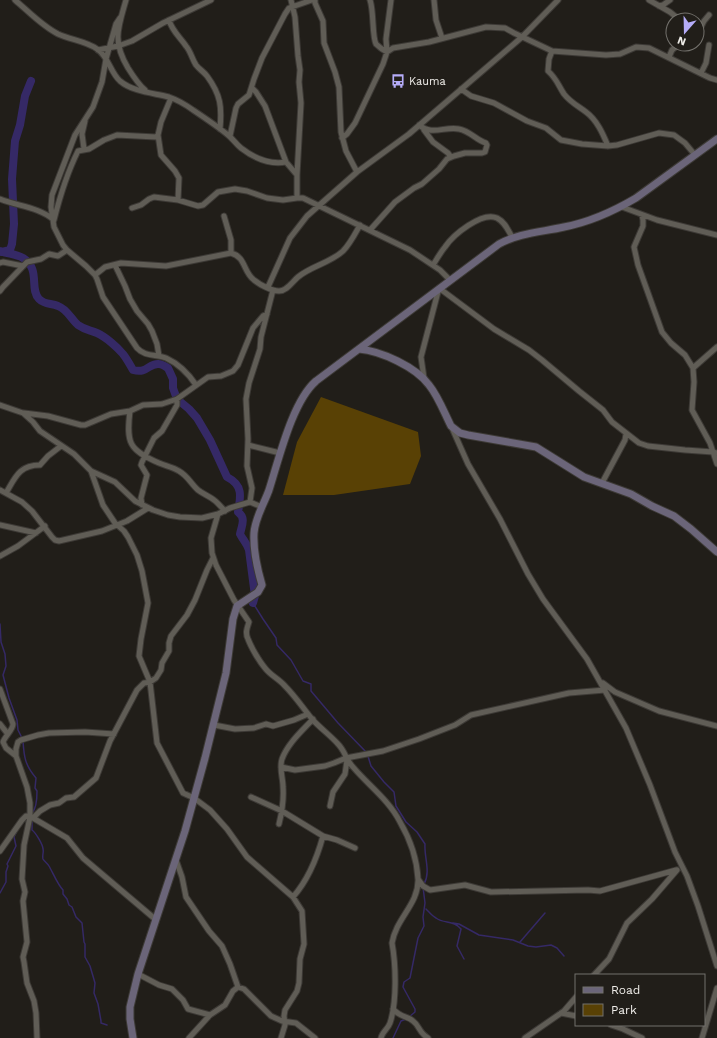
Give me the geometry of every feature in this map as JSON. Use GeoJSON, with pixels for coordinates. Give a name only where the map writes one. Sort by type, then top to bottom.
{"type":"FeatureCollection","features":[{"type":"Feature","properties":{"kind":"street"},"geometry":{"type":"LineString","coordinates":[[15,0],[56,33],[90,45],[98,50],[106,59],[114,74],[120,81],[129,86],[171,98],[184,104],[230,136],[246,151],[262,160],[278,163],[286,162]]}},
{"type":"Feature","properties":{"kind":"street"},"geometry":{"type":"LineString","coordinates":[[126,0],[120,18],[118,46],[120,55],[131,73],[146,91]]}},
{"type":"Feature","properties":{"kind":"street"},"geometry":{"type":"LineString","coordinates":[[98,50],[118,46],[138,38],[169,20],[211,0]]}},
{"type":"Feature","properties":{"kind":"street"},"geometry":{"type":"LineString","coordinates":[[291,0],[296,29],[301,103],[297,175],[298,198]]}},
{"type":"Feature","properties":{"kind":"street"},"geometry":{"type":"LineString","coordinates":[[230,136],[236,108],[238,104],[249,95],[257,70],[285,14],[289,8],[293,6],[314,0],[323,21],[324,43],[339,87],[340,125],[342,138],[357,172]]}},
{"type":"Feature","properties":{"kind":"street"},"geometry":{"type":"LineString","coordinates":[[370,0],[373,10],[374,38],[376,43],[387,52]]}},
{"type":"Feature","properties":{"kind":"street"},"geometry":{"type":"LineString","coordinates":[[342,138],[351,130],[360,115],[383,64],[387,52],[386,39],[391,0]]}},
{"type":"Feature","properties":{"kind":"street"},"geometry":{"type":"LineString","coordinates":[[434,0],[436,20],[442,38]]}},
{"type":"Feature","properties":{"kind":"street"},"geometry":{"type":"LineString","coordinates":[[250,502],[252,488],[247,466],[248,445],[246,400],[249,383],[260,349],[261,335],[267,314],[270,289],[290,238],[307,216],[318,206],[357,172],[421,127],[461,89],[522,37],[558,0]]}},
{"type":"Feature","properties":{"kind":"street"},"geometry":{"type":"LineString","coordinates":[[649,0],[669,12]]}},
{"type":"Feature","properties":{"kind":"street"},"geometry":{"type":"LineString","coordinates":[[659,6],[670,0]]}},
{"type":"Feature","properties":{"kind":"street"},"geometry":{"type":"LineString","coordinates":[[705,20],[709,15]]}},
{"type":"Feature","properties":{"kind":"street"},"geometry":{"type":"LineString","coordinates":[[120,18],[116,24],[106,59],[102,82],[93,107],[75,135],[52,195],[51,207],[54,227],[67,250],[95,275],[103,297],[140,352],[165,357],[181,367],[196,385]]}},
{"type":"Feature","properties":{"kind":"street"},"geometry":{"type":"LineString","coordinates":[[169,20],[175,33],[187,46],[196,65],[206,75],[218,97],[222,108],[220,129]]}},
{"type":"Feature","properties":{"kind":"street"},"geometry":{"type":"LineString","coordinates":[[387,52],[401,46],[414,45],[486,27],[505,28],[552,51],[606,55],[620,54],[636,47],[653,49],[701,74],[717,80]]}},
{"type":"Feature","properties":{"kind":"street"},"geometry":{"type":"LineString","coordinates":[[701,74],[706,63],[709,45]]}},
{"type":"Feature","properties":{"kind":"street"},"geometry":{"type":"LineString","coordinates":[[552,51],[549,59],[548,72],[557,80],[564,94],[577,107],[586,112],[593,119],[608,146]]}},
{"type":"Feature","properties":{"kind":"street"},"geometry":{"type":"LineString","coordinates":[[669,57],[671,52]]}},
{"type":"Feature","properties":{"kind":"street"},"geometry":{"type":"LineString","coordinates":[[252,88],[265,106],[286,162],[297,175]]}},
{"type":"Feature","properties":{"kind":"street"},"geometry":{"type":"LineString","coordinates":[[461,89],[471,96],[494,103],[527,121],[546,128],[561,140],[582,144],[608,146],[617,145],[659,133],[674,136],[685,143],[695,155]]}},
{"type":"Feature","properties":{"kind":"street"},"geometry":{"type":"LineString","coordinates":[[171,98],[161,122],[158,135],[162,156],[175,171],[180,181],[178,200]]}},
{"type":"Feature","properties":{"kind":"street"},"geometry":{"type":"LineString","coordinates":[[84,149],[82,134],[85,120]]}},
{"type":"Feature","properties":{"kind":"street"},"geometry":{"type":"LineString","coordinates":[[370,230],[395,202],[422,184],[439,169],[447,159],[465,153],[485,152],[487,145],[468,132],[457,128],[431,131],[421,127]]}},
{"type":"Feature","properties":{"kind":"street"},"geometry":{"type":"LineString","coordinates":[[421,127],[430,136],[433,142],[451,157]]}},
{"type":"Feature","properties":{"kind":"street"},"geometry":{"type":"LineString","coordinates":[[54,220],[64,185],[72,162],[78,151],[89,149],[104,140],[117,136],[134,135],[154,138],[158,135]]}},
{"type":"Feature","properties":{"kind":"street"},"geometry":{"type":"LineString","coordinates":[[133,1038],[130,1007],[138,974],[155,919],[176,860],[214,725],[226,673],[233,619],[237,606],[255,594],[262,585],[256,564],[255,527],[275,473],[280,453],[296,411],[306,392],[316,381],[499,244],[512,237],[586,222],[622,207],[717,139]]}},
{"type":"Feature","properties":{"kind":"street"},"geometry":{"type":"LineString","coordinates":[[132,208],[142,205],[148,199],[154,197],[178,200],[198,206],[207,202],[218,192],[235,189],[247,191],[267,198],[283,200],[298,198],[308,200],[410,250],[450,280]]}},
{"type":"Feature","properties":{"kind":"street"},"geometry":{"type":"LineString","coordinates":[[0,199],[47,214],[54,220]]}},
{"type":"Feature","properties":{"kind":"street"},"geometry":{"type":"LineString","coordinates":[[622,207],[657,220],[717,235]]}},
{"type":"Feature","properties":{"kind":"street"},"geometry":{"type":"LineString","coordinates":[[642,215],[643,226],[634,247],[638,265],[662,332],[671,343],[685,355],[693,368],[694,382],[692,410],[715,453],[717,464]]}},
{"type":"Feature","properties":{"kind":"street"},"geometry":{"type":"LineString","coordinates":[[224,216],[231,240],[231,254]]}},
{"type":"Feature","properties":{"kind":"street"},"geometry":{"type":"LineString","coordinates":[[433,266],[445,246],[461,230],[486,216],[497,218],[506,225],[512,237]]}},
{"type":"Feature","properties":{"kind":"street"},"geometry":{"type":"LineString","coordinates":[[95,275],[105,267],[115,265],[138,264],[166,266],[231,254],[237,255],[241,259],[253,280],[270,289],[280,291],[286,289],[299,277],[337,256],[348,244],[360,225]]}},
{"type":"Feature","properties":{"kind":"street"},"geometry":{"type":"LineString","coordinates":[[0,291],[27,262],[41,259],[50,254],[58,256],[67,250]]}},
{"type":"Feature","properties":{"kind":"street"},"geometry":{"type":"LineString","coordinates":[[0,263],[3,262],[23,266]]}},
{"type":"Feature","properties":{"kind":"street"},"geometry":{"type":"LineString","coordinates":[[115,265],[130,300],[152,331],[157,344],[159,356]]}},
{"type":"Feature","properties":{"kind":"street"},"geometry":{"type":"LineString","coordinates":[[439,288],[494,329],[529,350],[542,360],[603,410],[612,422],[633,440],[643,445],[715,453]]}},
{"type":"Feature","properties":{"kind":"street"},"geometry":{"type":"LineString","coordinates":[[424,378],[422,352],[439,288]]}},
{"type":"Feature","properties":{"kind":"street"},"geometry":{"type":"LineString","coordinates":[[0,405],[23,413],[48,416],[81,425],[90,423],[111,414],[130,411],[143,405],[162,404],[178,399],[208,377],[221,376],[233,371],[238,365],[253,328],[263,316],[267,314]]}},
{"type":"Feature","properties":{"kind":"street"},"geometry":{"type":"LineString","coordinates":[[693,368],[717,347]]}},
{"type":"Feature","properties":{"kind":"street"},"geometry":{"type":"LineString","coordinates":[[359,349],[380,353],[404,365],[424,378],[430,386],[451,426],[468,464],[500,519],[528,574],[543,599],[587,659],[606,690],[626,728],[698,906],[717,966]]}},
{"type":"Feature","properties":{"kind":"street"},"geometry":{"type":"LineString","coordinates":[[142,505],[141,498],[147,475],[141,465],[154,438],[162,431],[177,405],[178,399]]}},
{"type":"Feature","properties":{"kind":"street"},"geometry":{"type":"LineString","coordinates":[[130,411],[128,435],[131,444],[146,456],[180,471],[191,480],[192,484],[199,491],[214,500],[224,511]]}},
{"type":"Feature","properties":{"kind":"street"},"geometry":{"type":"LineString","coordinates":[[23,413],[40,431],[74,454],[91,471],[115,482],[135,501],[148,508],[168,515],[202,518],[218,514],[250,502],[262,507]]}},
{"type":"Feature","properties":{"kind":"street"},"geometry":{"type":"LineString","coordinates":[[451,426],[460,433],[468,435],[536,447],[584,477],[631,494],[674,516],[717,552]]}},
{"type":"Feature","properties":{"kind":"street"},"geometry":{"type":"LineString","coordinates":[[602,483],[625,440],[626,434]]}},
{"type":"Feature","properties":{"kind":"street"},"geometry":{"type":"LineString","coordinates":[[248,445],[280,453]]}},
{"type":"Feature","properties":{"kind":"street"},"geometry":{"type":"LineString","coordinates":[[6,493],[20,470],[34,465],[40,465],[48,456],[61,446]]}},
{"type":"Feature","properties":{"kind":"street"},"geometry":{"type":"LineString","coordinates":[[91,471],[103,505],[115,523],[128,537],[137,555],[145,584],[148,603],[141,639],[140,656],[150,682],[156,741],[183,793],[194,798],[214,814],[248,857],[293,897],[302,911],[304,944],[300,959],[299,983],[285,1010],[285,1022],[281,1038]]}},
{"type":"Feature","properties":{"kind":"street"},"geometry":{"type":"LineString","coordinates":[[0,490],[22,502],[32,511],[45,526],[54,540],[102,531],[118,525],[148,508]]}},
{"type":"Feature","properties":{"kind":"street"},"geometry":{"type":"LineString","coordinates":[[218,514],[211,538],[213,558],[237,606],[248,618],[249,622],[246,630],[247,638],[264,668],[285,686],[308,714],[344,751],[347,759],[367,784],[384,800],[401,822],[413,849],[418,887],[412,902],[401,918],[393,936],[392,943],[396,996],[389,1027],[381,1035],[381,1038]]}},
{"type":"Feature","properties":{"kind":"street"},"geometry":{"type":"LineString","coordinates":[[0,525],[36,534]]}},
{"type":"Feature","properties":{"kind":"street"},"geometry":{"type":"LineString","coordinates":[[0,556],[36,534],[45,526]]}},
{"type":"Feature","properties":{"kind":"street"},"geometry":{"type":"LineString","coordinates":[[32,817],[50,805],[59,803],[66,798],[74,797],[95,780],[114,734],[137,690],[144,683],[150,682],[156,678],[161,670],[162,664],[169,651],[171,636],[187,615],[195,600],[206,570],[213,558]]}},
{"type":"Feature","properties":{"kind":"street"},"geometry":{"type":"LineString","coordinates":[[599,678],[611,689],[655,709],[717,726]]}},
{"type":"Feature","properties":{"kind":"street"},"geometry":{"type":"LineString","coordinates":[[0,689],[13,724],[13,727],[3,742],[6,748],[16,756]]}},
{"type":"Feature","properties":{"kind":"street"},"geometry":{"type":"LineString","coordinates":[[281,767],[295,770],[334,764],[347,759],[383,751],[419,739],[455,725],[471,715],[569,693],[606,690]]}},
{"type":"Feature","properties":{"kind":"street"},"geometry":{"type":"LineString","coordinates":[[214,725],[235,729],[254,728],[266,724],[273,726],[308,714]]}},
{"type":"Feature","properties":{"kind":"street"},"geometry":{"type":"LineString","coordinates":[[279,824],[282,811],[283,786],[281,767],[283,758],[288,747],[313,719]]}},
{"type":"Feature","properties":{"kind":"street"},"geometry":{"type":"LineString","coordinates":[[0,724],[8,733]]}},
{"type":"Feature","properties":{"kind":"street"},"geometry":{"type":"LineString","coordinates":[[37,1038],[34,1001],[27,983],[24,962],[27,942],[23,901],[25,892],[22,879],[24,845],[32,817],[27,787],[16,756],[18,742],[29,737],[49,733],[92,732],[114,734]]}},
{"type":"Feature","properties":{"kind":"street"},"geometry":{"type":"LineString","coordinates":[[330,806],[333,792],[345,774],[347,759]]}},
{"type":"Feature","properties":{"kind":"street"},"geometry":{"type":"LineString","coordinates":[[251,797],[282,811],[323,836],[355,848]]}},
{"type":"Feature","properties":{"kind":"street"},"geometry":{"type":"LineString","coordinates":[[0,851],[19,822],[26,816],[32,817],[67,838],[83,858],[155,919]]}},
{"type":"Feature","properties":{"kind":"street"},"geometry":{"type":"LineString","coordinates":[[293,897],[306,878],[323,836]]}},
{"type":"Feature","properties":{"kind":"street"},"geometry":{"type":"LineString","coordinates":[[176,860],[182,877],[186,897],[209,931],[222,946],[238,986],[244,989],[267,1014],[285,1022],[296,1023],[315,1038]]}},
{"type":"Feature","properties":{"kind":"street"},"geometry":{"type":"LineString","coordinates":[[595,974],[609,959],[627,923],[652,899],[681,865]]}},
{"type":"Feature","properties":{"kind":"street"},"geometry":{"type":"LineString","coordinates":[[418,879],[423,886],[430,890],[465,885],[491,892],[600,891],[676,870]]}},
{"type":"Feature","properties":{"kind":"street"},"geometry":{"type":"LineString","coordinates":[[138,974],[156,984],[172,989],[183,1000],[188,1009],[210,1015]]}},
{"type":"Feature","properties":{"kind":"street"},"geometry":{"type":"LineString","coordinates":[[188,1038],[210,1015],[225,1005],[233,991],[238,986]]}},
{"type":"Feature","properties":{"kind":"street"},"geometry":{"type":"LineString","coordinates":[[702,1038],[717,988]]}},
{"type":"Feature","properties":{"kind":"street"},"geometry":{"type":"LineString","coordinates":[[525,1038],[570,1006],[575,998]]}},
{"type":"Feature","properties":{"kind":"street"},"geometry":{"type":"LineString","coordinates":[[393,1009],[404,1017],[412,1020],[421,1033],[428,1038]]}},
{"type":"Feature","properties":{"kind":"street"},"geometry":{"type":"LineString","coordinates":[[561,1013],[575,1016]]}},
{"type":"Feature","properties":{"kind":"street"},"geometry":{"type":"LineString","coordinates":[[615,1026],[623,1028],[642,1038]]}},
{"type":"Feature","properties":{"kind":"green space"},"geometry":{"type":"Polygon","coordinates":[[[321,397],[418,432],[421,456],[410,484],[334,495],[283,495],[297,442],[321,397]]]}},
{"type":"Feature","properties":{"kind":"waterway"},"geometry":{"type":"LineString","coordinates":[[2,252],[10,250],[12,244],[14,224],[12,179],[15,141],[20,125],[25,96],[31,81]]}},
{"type":"Feature","properties":{"kind":"waterway"},"geometry":{"type":"LineString","coordinates":[[0,251],[23,258],[32,268],[36,295],[39,299],[61,307],[78,325],[97,333],[115,345],[123,354],[133,370],[142,371],[155,364],[161,364],[168,368],[173,379],[173,388],[177,399],[197,418],[210,440],[227,477],[236,484],[240,492],[238,512],[243,519],[240,534],[249,550],[255,596],[253,603]]}},
{"type":"Feature","properties":{"kind":"waterway"},"geometry":{"type":"LineString","coordinates":[[253,603],[276,638],[277,645],[291,660],[303,681],[311,684],[311,691],[338,723],[367,753],[371,766],[394,792],[396,806],[406,822],[417,832],[425,844],[427,875],[424,884]]}},
{"type":"Feature","properties":{"kind":"waterway"},"geometry":{"type":"LineString","coordinates":[[0,624],[1,642],[5,654],[6,666],[3,675],[17,720],[18,730],[22,738]]}},
{"type":"Feature","properties":{"kind":"waterway"},"geometry":{"type":"LineString","coordinates":[[23,741],[26,761],[29,769],[36,778],[35,788],[37,791],[37,800],[32,813]]}},
{"type":"Feature","properties":{"kind":"waterway"},"geometry":{"type":"LineString","coordinates":[[32,820],[32,830],[43,847],[43,859],[63,890],[63,894],[69,905],[72,907],[76,917],[82,923],[85,957],[90,966],[95,983],[94,993],[98,1004],[101,1023],[107,1025]]}},
{"type":"Feature","properties":{"kind":"waterway"},"geometry":{"type":"LineString","coordinates":[[0,893],[6,882],[7,864],[16,846],[14,837],[16,833]]}},
{"type":"Feature","properties":{"kind":"waterway"},"geometry":{"type":"LineString","coordinates":[[409,1017],[415,1012],[415,1009],[403,987],[404,982],[410,978],[418,938],[424,926],[423,917],[425,903],[423,887]]}},
{"type":"Feature","properties":{"kind":"waterway"},"geometry":{"type":"LineString","coordinates":[[426,909],[439,920],[455,924],[461,929],[457,946],[464,959]]}},
{"type":"Feature","properties":{"kind":"waterway"},"geometry":{"type":"LineString","coordinates":[[520,942],[545,913]]}},
{"type":"Feature","properties":{"kind":"waterway"},"geometry":{"type":"LineString","coordinates":[[453,923],[459,924],[479,935],[513,940],[528,946],[536,947],[551,945],[557,948],[564,956]]}},
{"type":"Feature","properties":{"kind":"waterway"},"geometry":{"type":"LineString","coordinates":[[393,1038],[401,1021],[406,1019]]}},
{"type":"Feature","properties":{"kind":"place","name":"Kauma"},"geometry":{"type":"Point","coordinates":[398,81]}}]}
